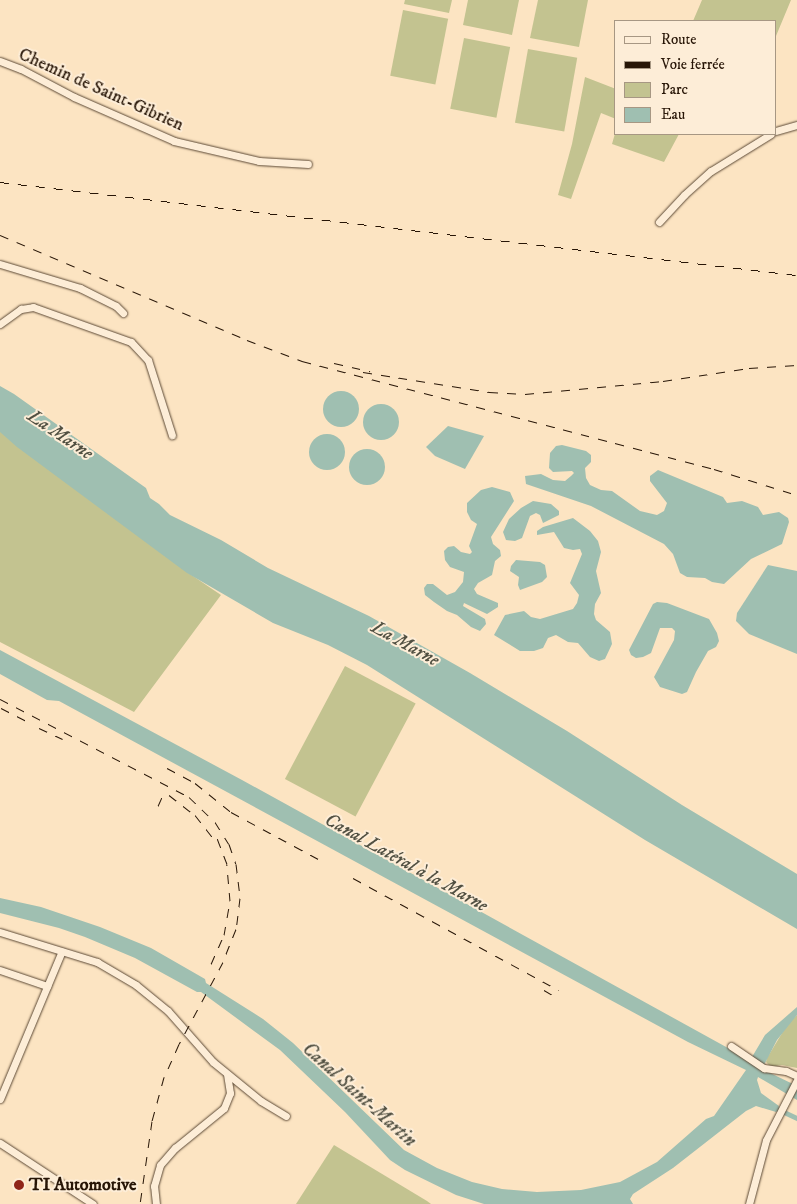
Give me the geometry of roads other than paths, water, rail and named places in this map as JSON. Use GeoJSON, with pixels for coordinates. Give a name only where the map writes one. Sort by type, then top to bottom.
{"type":"FeatureCollection","features":[{"type":"Feature","properties":{"kind":"street","name":"Chemin de Saint-Gibrien"},"geometry":{"type":"LineString","coordinates":[[0,61],[21,69],[74,97],[174,140],[259,161],[308,164]]}},
{"type":"Feature","properties":{"kind":"street"},"geometry":{"type":"LineString","coordinates":[[777,131],[797,125]]}},
{"type":"Feature","properties":{"kind":"street"},"geometry":{"type":"LineString","coordinates":[[659,222],[684,194],[711,172],[769,135]]}},
{"type":"Feature","properties":{"kind":"street"},"geometry":{"type":"LineString","coordinates":[[0,264],[80,288],[116,306],[123,313]]}},
{"type":"Feature","properties":{"kind":"street"},"geometry":{"type":"LineString","coordinates":[[0,324],[21,309],[33,307],[131,342],[142,351],[148,360],[172,435]]}},
{"type":"Feature","properties":{"kind":"street"},"geometry":{"type":"LineString","coordinates":[[0,932],[97,962],[153,997],[168,1011],[203,1053],[260,1101],[286,1116]]}},
{"type":"Feature","properties":{"kind":"street"},"geometry":{"type":"LineString","coordinates":[[0,1098],[62,951]]}},
{"type":"Feature","properties":{"kind":"street"},"geometry":{"type":"LineString","coordinates":[[0,970],[47,986]]}},
{"type":"Feature","properties":{"kind":"street"},"geometry":{"type":"LineString","coordinates":[[731,1046],[749,1060],[764,1068],[786,1071],[797,1076]]}},
{"type":"Feature","properties":{"kind":"street"},"geometry":{"type":"LineString","coordinates":[[156,1204],[154,1186],[160,1165],[175,1148],[224,1108],[230,1092],[227,1074]]}},
{"type":"Feature","properties":{"kind":"street"},"geometry":{"type":"LineString","coordinates":[[749,1204],[766,1140],[797,1080]]}},
{"type":"Feature","properties":{"kind":"street"},"geometry":{"type":"LineString","coordinates":[[0,1143],[93,1204]]}},
{"type":"Feature","properties":{"kind":"water","name":"La Marne"},"geometry":{"type":"Polygon","coordinates":[[[0,386],[146,488],[150,498],[170,515],[221,540],[268,568],[369,616],[470,673],[797,874],[797,929],[645,840],[367,665],[328,645],[273,623],[187,573],[17,447],[0,432],[0,386]]]}},
{"type":"Feature","properties":{"kind":"water"},"geometry":{"type":"Polygon","coordinates":[[[341,391],[353,397],[359,409],[353,421],[341,427],[329,421],[323,409],[329,397],[341,391]]]}},
{"type":"Feature","properties":{"kind":"water"},"geometry":{"type":"Polygon","coordinates":[[[381,404],[394,409],[399,422],[394,435],[381,440],[368,435],[363,422],[368,409],[381,404]]]}},
{"type":"Feature","properties":{"kind":"water"},"geometry":{"type":"Polygon","coordinates":[[[448,426],[484,436],[465,469],[435,456],[426,447],[448,426]]]}},
{"type":"Feature","properties":{"kind":"water"},"geometry":{"type":"Polygon","coordinates":[[[327,434],[334,435],[340,439],[344,445],[344,459],[340,465],[334,469],[327,470],[320,469],[314,465],[310,459],[309,452],[310,445],[314,439],[320,435],[327,434]]]}},
{"type":"Feature","properties":{"kind":"water"},"geometry":{"type":"Polygon","coordinates":[[[562,445],[586,451],[591,455],[591,462],[585,468],[586,478],[590,485],[601,490],[612,491],[640,511],[657,515],[664,511],[667,503],[650,481],[650,476],[658,470],[723,497],[727,503],[742,501],[758,507],[763,515],[779,512],[788,518],[789,522],[782,544],[751,559],[724,584],[712,582],[705,578],[687,577],[680,573],[673,554],[664,544],[591,506],[526,484],[525,476],[541,474],[553,480],[565,481],[574,473],[572,471],[553,472],[549,468],[550,453],[556,446],[562,445]]]}},
{"type":"Feature","properties":{"kind":"water"},"geometry":{"type":"Polygon","coordinates":[[[367,449],[374,450],[380,454],[384,460],[384,474],[380,480],[374,484],[367,485],[360,484],[354,480],[350,474],[349,467],[350,460],[354,454],[360,450],[367,449]]]}},
{"type":"Feature","properties":{"kind":"water"},"geometry":{"type":"Polygon","coordinates":[[[492,487],[510,492],[514,501],[491,537],[493,544],[500,550],[501,556],[495,561],[492,575],[478,583],[474,589],[477,594],[498,603],[498,607],[487,614],[464,603],[463,606],[485,619],[486,624],[480,631],[434,602],[425,595],[424,588],[427,584],[433,584],[447,595],[455,592],[463,582],[464,572],[450,567],[445,560],[444,551],[448,547],[454,546],[461,552],[470,554],[472,552],[469,546],[477,524],[471,520],[467,512],[467,503],[481,490],[492,487]]]}},
{"type":"Feature","properties":{"kind":"water"},"geometry":{"type":"Polygon","coordinates":[[[533,501],[551,504],[559,511],[559,515],[543,523],[540,515],[536,513],[530,516],[522,538],[515,541],[506,540],[503,532],[509,519],[521,508],[533,501]]]}},
{"type":"Feature","properties":{"kind":"water"},"geometry":{"type":"Polygon","coordinates":[[[573,518],[590,531],[598,541],[601,552],[596,571],[601,593],[595,604],[594,614],[596,620],[610,632],[612,644],[605,659],[599,661],[590,657],[578,643],[568,642],[556,635],[548,638],[543,648],[534,651],[520,651],[494,635],[505,615],[524,611],[531,617],[540,619],[573,609],[579,595],[570,583],[582,554],[580,549],[564,548],[554,532],[537,535],[537,531],[543,527],[573,518]]]}},
{"type":"Feature","properties":{"kind":"water"},"geometry":{"type":"Polygon","coordinates":[[[516,560],[540,562],[545,565],[547,577],[542,582],[520,590],[518,585],[519,577],[510,571],[511,566],[516,560]]]}},
{"type":"Feature","properties":{"kind":"water"},"geometry":{"type":"Polygon","coordinates":[[[768,565],[797,571],[797,654],[749,634],[736,621],[737,613],[768,565]]]}},
{"type":"Feature","properties":{"kind":"water"},"geometry":{"type":"Polygon","coordinates":[[[657,602],[667,603],[709,619],[717,633],[719,641],[716,647],[708,651],[687,692],[682,694],[660,687],[654,677],[674,640],[675,631],[672,628],[660,628],[651,653],[636,658],[631,655],[629,650],[653,604],[657,602]]]}},
{"type":"Feature","properties":{"kind":"water"},"geometry":{"type":"Polygon","coordinates":[[[0,650],[242,780],[737,1053],[752,1057],[765,1035],[797,1007],[797,1015],[777,1040],[762,1069],[797,1086],[797,1100],[758,1077],[757,1080],[761,1093],[779,1106],[776,1112],[756,1106],[746,1111],[673,1168],[633,1194],[630,1199],[633,1204],[484,1204],[456,1195],[405,1170],[390,1160],[345,1112],[280,1050],[201,992],[197,992],[135,958],[85,937],[59,928],[0,913],[0,898],[41,907],[100,927],[151,948],[205,979],[206,983],[263,1019],[293,1043],[404,1150],[437,1168],[472,1182],[502,1189],[537,1192],[581,1190],[620,1182],[657,1162],[706,1119],[714,1116],[746,1070],[688,1042],[59,701],[47,700],[0,674],[0,650]]]}},
{"type":"Feature","properties":{"kind":"waterway"},"geometry":{"type":"LineString","coordinates":[[771,1106],[797,1118]]}},
{"type":"Feature","properties":{"kind":"railway"},"geometry":{"type":"LineString","coordinates":[[0,182],[797,275]]}},
{"type":"Feature","properties":{"kind":"railway"},"geometry":{"type":"LineString","coordinates":[[0,235],[247,340],[302,361],[714,469],[797,495]]}},
{"type":"Feature","properties":{"kind":"railway"},"geometry":{"type":"LineString","coordinates":[[334,363],[370,371]]}},
{"type":"Feature","properties":{"kind":"railway"},"geometry":{"type":"LineString","coordinates":[[363,372],[489,392],[525,394],[663,381],[749,368],[797,365]]}},
{"type":"Feature","properties":{"kind":"railway"},"geometry":{"type":"LineString","coordinates":[[0,699],[189,797],[215,822],[229,844],[236,864],[240,898],[236,929],[223,962],[179,1044],[164,1077],[152,1121],[140,1204]]}},
{"type":"Feature","properties":{"kind":"railway"},"geometry":{"type":"LineString","coordinates":[[1,708],[26,721]]}},
{"type":"Feature","properties":{"kind":"railway"},"geometry":{"type":"LineString","coordinates":[[39,728],[63,739]]}},
{"type":"Feature","properties":{"kind":"railway"},"geometry":{"type":"LineString","coordinates":[[167,768],[195,783],[231,812],[324,862]]}},
{"type":"Feature","properties":{"kind":"railway"},"geometry":{"type":"LineString","coordinates":[[169,795],[195,815],[212,837]]}},
{"type":"Feature","properties":{"kind":"railway"},"geometry":{"type":"LineString","coordinates":[[158,806],[162,797]]}},
{"type":"Feature","properties":{"kind":"railway"},"geometry":{"type":"LineString","coordinates":[[211,964],[224,935],[230,901],[227,864],[216,835]]}},
{"type":"Feature","properties":{"kind":"railway"},"geometry":{"type":"LineString","coordinates":[[353,878],[558,990]]}},
{"type":"Feature","properties":{"kind":"railway"},"geometry":{"type":"LineString","coordinates":[[544,990],[554,996]]}},
{"type":"Feature","properties":{"kind":"place","name":"TI Automotive"},"geometry":{"type":"Point","coordinates":[19,1185]}},
{"type":"Feature","properties":{"kind":"water label","name":"Canal Latéral à la Marne"},"geometry":{"type":"Point","coordinates":[406,863]}},
{"type":"Feature","properties":{"kind":"water label","name":"Canal Saint-Martin"},"geometry":{"type":"Point","coordinates":[359,1095]}}]}
